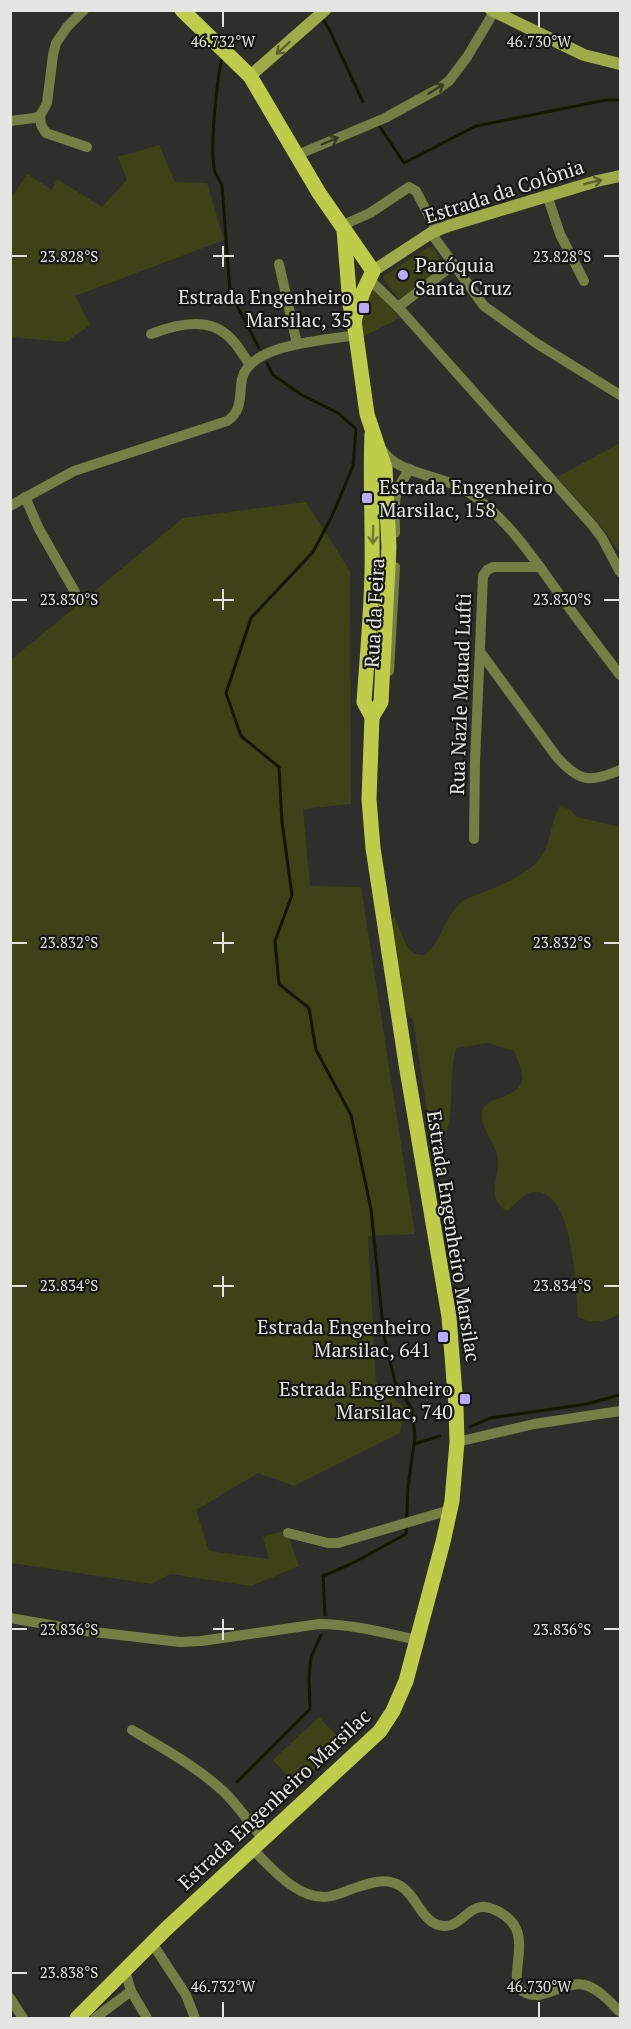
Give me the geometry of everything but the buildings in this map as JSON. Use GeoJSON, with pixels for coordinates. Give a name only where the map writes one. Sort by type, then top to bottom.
{"type":"FeatureCollection","features":[{"type":"Feature","properties":{"kind":"main road"},"geometry":{"type":"LineString","coordinates":[[182,10],[250,76],[371,275]]}},
{"type":"Feature","properties":{"kind":"main road"},"geometry":{"type":"LineString","coordinates":[[493,11],[584,55],[621,64]]}},
{"type":"Feature","properties":{"kind":"main road"},"geometry":{"type":"LineString","coordinates":[[250,76],[321,15]]}},
{"type":"Feature","properties":{"kind":"main road","name":"Estrada da Colônia"},"geometry":{"type":"LineString","coordinates":[[371,275],[434,232],[547,195],[621,176]]}},
{"type":"Feature","properties":{"kind":"main road","name":"Estrada Engenheiro Marsilac"},"geometry":{"type":"LineString","coordinates":[[343,232],[350,305],[372,434],[372,576],[364,702],[372,723]]}},
{"type":"Feature","properties":{"kind":"main road","name":"Estrada Engenheiro Marsilac"},"geometry":{"type":"LineString","coordinates":[[355,328],[363,292],[371,275]]}},
{"type":"Feature","properties":{"kind":"main road","name":"Estrada Engenheiro Marsilac"},"geometry":{"type":"LineString","coordinates":[[79,2018],[152,1943],[380,1731],[393,1711],[406,1681],[450,1510],[457,1442],[449,1317],[406,1064],[373,848],[369,799],[372,723],[381,702],[391,497],[391,467],[372,434]]}},
{"type":"Feature","properties":{"kind":"main road"},"geometry":{"type":"LineString","coordinates":[[391,467],[376,471],[371,482],[379,496],[391,497]]}},
{"type":"Feature","properties":{"kind":"street"},"geometry":{"type":"LineString","coordinates":[[84,10],[63,31],[56,43],[47,103],[40,116],[41,126],[46,133],[87,147]]}},
{"type":"Feature","properties":{"kind":"street"},"geometry":{"type":"LineString","coordinates":[[297,155],[385,118],[449,81],[467,57],[493,11]]}},
{"type":"Feature","properties":{"kind":"street"},"geometry":{"type":"LineString","coordinates":[[10,121],[40,116]]}},
{"type":"Feature","properties":{"kind":"street"},"geometry":{"type":"LineString","coordinates":[[343,232],[409,187],[416,190],[434,232],[453,265],[484,306],[536,343],[621,394]]}},
{"type":"Feature","properties":{"kind":"street"},"geometry":{"type":"LineString","coordinates":[[547,195],[560,234],[584,281]]}},
{"type":"Feature","properties":{"kind":"street"},"geometry":{"type":"LineString","coordinates":[[279,264],[297,344]]}},
{"type":"Feature","properties":{"kind":"street"},"geometry":{"type":"LineString","coordinates":[[398,307],[453,265]]}},
{"type":"Feature","properties":{"kind":"street"},"geometry":{"type":"LineString","coordinates":[[371,275],[593,526],[621,572]]}},
{"type":"Feature","properties":{"kind":"street"},"geometry":{"type":"LineString","coordinates":[[151,334],[190,324],[212,326],[228,336],[250,365]]}},
{"type":"Feature","properties":{"kind":"street"},"geometry":{"type":"LineString","coordinates":[[10,506],[74,471],[227,421],[239,408],[243,377],[250,365],[264,355],[355,328]]}},
{"type":"Feature","properties":{"kind":"street"},"geometry":{"type":"LineString","coordinates":[[391,467],[410,469],[446,480],[487,506],[514,533],[621,675]]}},
{"type":"Feature","properties":{"kind":"street"},"geometry":{"type":"LineString","coordinates":[[391,497],[410,469]]}},
{"type":"Feature","properties":{"kind":"street"},"geometry":{"type":"LineString","coordinates":[[25,497],[39,529],[75,592]]}},
{"type":"Feature","properties":{"kind":"street","name":"Rua Nazle Mauad Lufti"},"geometry":{"type":"LineString","coordinates":[[474,839],[483,576],[487,570],[503,566],[540,567]]}},
{"type":"Feature","properties":{"kind":"street"},"geometry":{"type":"LineString","coordinates":[[481,653],[569,771],[584,779],[621,770]]}},
{"type":"Feature","properties":{"kind":"street"},"geometry":{"type":"LineString","coordinates":[[457,1442],[534,1424],[621,1411]]}},
{"type":"Feature","properties":{"kind":"street"},"geometry":{"type":"LineString","coordinates":[[288,1533],[328,1543],[338,1543],[450,1510]]}},
{"type":"Feature","properties":{"kind":"street"},"geometry":{"type":"LineString","coordinates":[[10,1618],[162,1641],[201,1641],[319,1624],[364,1628],[418,1641]]}},
{"type":"Feature","properties":{"kind":"street"},"geometry":{"type":"LineString","coordinates":[[132,1730],[181,1759],[208,1779],[233,1803],[259,1845],[289,1883],[313,1896],[331,1896],[366,1885],[390,1881],[409,1892],[428,1918],[436,1924],[446,1926],[476,1908],[491,1908],[509,1919],[518,1930],[520,1948],[517,1977],[519,1987],[524,1992],[539,1995],[569,1985],[581,1984],[599,1992],[621,2012]]}},
{"type":"Feature","properties":{"kind":"street"},"geometry":{"type":"LineString","coordinates":[[152,1943],[186,1995],[195,2019]]}},
{"type":"Feature","properties":{"kind":"street"},"geometry":{"type":"LineString","coordinates":[[125,1971],[131,1991],[147,2019]]}},
{"type":"Feature","properties":{"kind":"street"},"geometry":{"type":"LineString","coordinates":[[95,2019],[131,1991]]}},
{"type":"Feature","properties":{"kind":"street"},"geometry":{"type":"LineString","coordinates":[[10,1998],[23,2019]]}},
{"type":"Feature","properties":{"kind":"green space"},"geometry":{"type":"Polygon","coordinates":[[[159,145],[175,182],[207,183],[224,240],[75,296],[90,325],[66,342],[11,337],[11,198],[27,174],[52,190],[57,179],[102,207],[127,180],[118,157],[159,145]]]}},
{"type":"Feature","properties":{"kind":"green space"},"geometry":{"type":"Polygon","coordinates":[[[428,247],[433,247],[444,266],[399,299],[383,279],[384,276],[428,247]]]}},
{"type":"Feature","properties":{"kind":"green space"},"geometry":{"type":"Polygon","coordinates":[[[375,286],[399,318],[359,339],[364,294],[375,286]]]}},
{"type":"Feature","properties":{"kind":"green space"},"geometry":{"type":"Polygon","coordinates":[[[620,443],[620,553],[605,531],[557,477],[620,443]]]}},
{"type":"Feature","properties":{"kind":"green space"},"geometry":{"type":"Polygon","coordinates":[[[306,502],[350,571],[351,804],[303,809],[310,886],[361,887],[415,1234],[368,1236],[376,1382],[403,1407],[400,1433],[294,1486],[258,1473],[196,1510],[209,1551],[269,1559],[263,1537],[286,1530],[299,1566],[251,1586],[170,1574],[152,1584],[11,1563],[11,660],[183,518],[306,502]]]}},
{"type":"Feature","properties":{"kind":"green space"},"geometry":{"type":"Polygon","coordinates":[[[559,807],[570,809],[577,817],[620,827],[620,1314],[599,1321],[589,1321],[578,1317],[570,1242],[557,1205],[546,1194],[532,1192],[506,1211],[496,1198],[497,1155],[484,1125],[482,1113],[487,1104],[510,1094],[520,1085],[522,1074],[514,1051],[488,1043],[457,1048],[454,1057],[449,1122],[441,1138],[432,1141],[428,1132],[413,1020],[403,1004],[401,974],[391,967],[389,925],[394,916],[407,947],[415,954],[425,955],[435,944],[449,917],[460,903],[514,879],[536,862],[545,850],[559,807]]]}},
{"type":"Feature","properties":{"kind":"green space"},"geometry":{"type":"Polygon","coordinates":[[[319,1717],[343,1742],[297,1786],[273,1760],[319,1717]]]}},
{"type":"Feature","properties":{"kind":"waterway"},"geometry":{"type":"LineString","coordinates":[[322,18],[363,102]]}},
{"type":"Feature","properties":{"kind":"waterway"},"geometry":{"type":"LineString","coordinates":[[222,58],[214,115],[213,162],[222,185],[230,292],[259,348]]}},
{"type":"Feature","properties":{"kind":"waterway"},"geometry":{"type":"LineString","coordinates":[[378,124],[404,163],[476,126],[606,100],[620,100]]}},
{"type":"Feature","properties":{"kind":"waterway"},"geometry":{"type":"LineString","coordinates":[[267,363],[273,375],[302,395],[338,413],[356,429],[353,466],[332,516],[313,552],[251,618],[226,693],[241,736],[279,767],[282,822],[292,895],[275,941],[279,984],[309,1008],[316,1050],[351,1115],[371,1209],[384,1336],[395,1382],[412,1409],[415,1437],[408,1486],[406,1534],[351,1564],[323,1576],[325,1615]]}},
{"type":"Feature","properties":{"kind":"waterway"},"geometry":{"type":"LineString","coordinates":[[470,1427],[490,1418],[587,1404],[620,1395]]}},
{"type":"Feature","properties":{"kind":"waterway"},"geometry":{"type":"LineString","coordinates":[[414,1444],[440,1436]]}},
{"type":"Feature","properties":{"kind":"waterway"},"geometry":{"type":"LineString","coordinates":[[237,1782],[310,1709],[311,1657],[321,1635]]}},
{"type":"Feature","properties":{"kind":"place","name":"Paróquia Santa Cruz"},"geometry":{"type":"Point","coordinates":[403,275]}},
{"type":"Feature","properties":{"kind":"place","name":"Estrada Engenheiro Marsilac, 35"},"geometry":{"type":"Point","coordinates":[364,308]}},
{"type":"Feature","properties":{"kind":"place","name":"Estrada Engenheiro Marsilac, 158"},"geometry":{"type":"Point","coordinates":[367,498]}},
{"type":"Feature","properties":{"kind":"place","name":"Estrada Engenheiro Marsilac, 641"},"geometry":{"type":"Point","coordinates":[443,1337]}},
{"type":"Feature","properties":{"kind":"place","name":"Estrada Engenheiro Marsilac, 740"},"geometry":{"type":"Point","coordinates":[465,1399]}}]}
